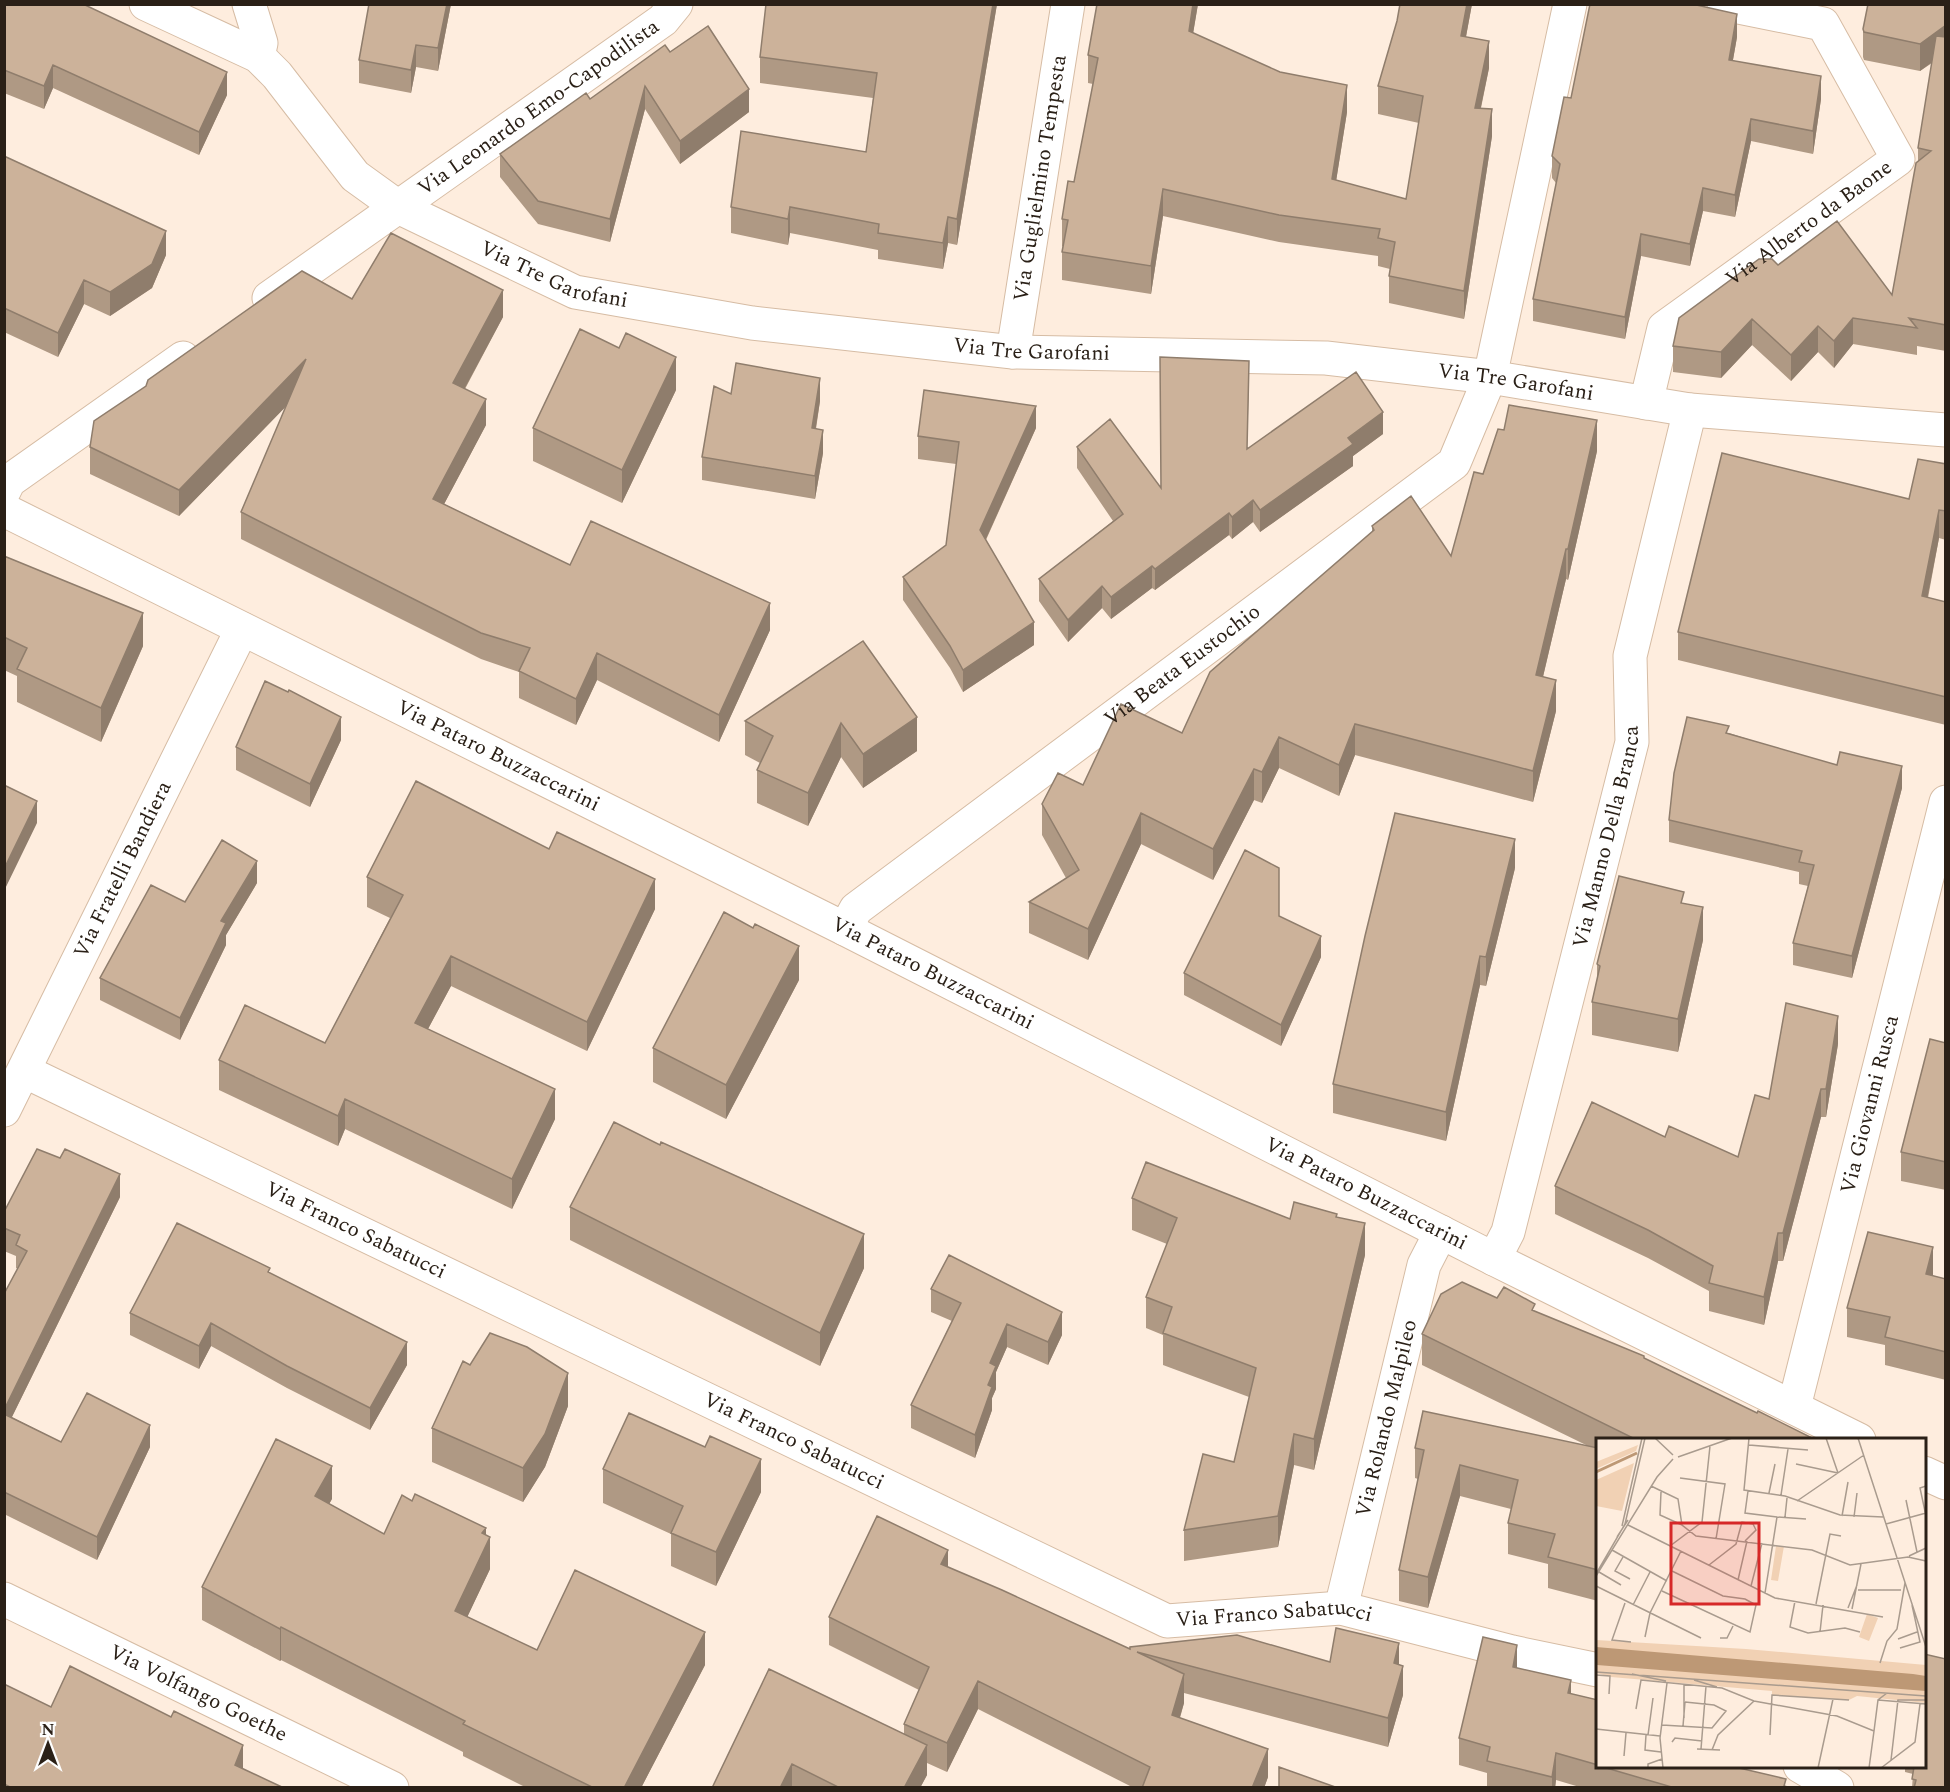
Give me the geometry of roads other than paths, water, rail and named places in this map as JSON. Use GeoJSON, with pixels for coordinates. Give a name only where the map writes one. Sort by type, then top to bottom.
{"type":"FeatureCollection","features":[{"type":"Feature","properties":{"kind":"street"},"geometry":{"type":"LineString","coordinates":[[146,4],[258,56],[261,43],[249,4]]}},
{"type":"Feature","properties":{"kind":"street","name":"Via Leonardo Emo-Capodilista"},"geometry":{"type":"LineString","coordinates":[[242,317],[663,20],[675,4]]}},
{"type":"Feature","properties":{"kind":"street","name":"Via Guglielmino Tempesta"},"geometry":{"type":"LineString","coordinates":[[1013,352],[1068,4]]}},
{"type":"Feature","properties":{"kind":"street"},"geometry":{"type":"LineString","coordinates":[[1490,377],[1570,4]]}},
{"type":"Feature","properties":{"kind":"street","name":"Via Alberto da Baone"},"geometry":{"type":"LineString","coordinates":[[1646,403],[1664,328],[1898,159],[1823,24],[1724,4]]}},
{"type":"Feature","properties":{"kind":"street","name":"Via Tre Garofani"},"geometry":{"type":"LineString","coordinates":[[258,56],[277,75],[355,176],[398,207],[575,292],[752,323],[1013,352],[1326,358],[1490,377],[1690,410],[1946,430]]}},
{"type":"Feature","properties":{"kind":"street"},"geometry":{"type":"LineString","coordinates":[[4,490],[9,481],[203,344]]}},
{"type":"Feature","properties":{"kind":"street","name":"Via Beata Eustochio"},"geometry":{"type":"LineString","coordinates":[[844,929],[856,909],[1454,464],[1490,377]]}},
{"type":"Feature","properties":{"kind":"street","name":"Via Manno Della Branca"},"geometry":{"type":"LineString","coordinates":[[1494,1259],[1508,1232],[1632,742],[1630,656],[1690,410]]}},
{"type":"Feature","properties":{"kind":"street","name":"Via Pataro Buzzaccarini"},"geometry":{"type":"LineString","coordinates":[[4,510],[844,929],[1494,1259],[1855,1438]]}},
{"type":"Feature","properties":{"kind":"street","name":"Via Fratelli Bandiera"},"geometry":{"type":"LineString","coordinates":[[4,1110],[242,629]]}},
{"type":"Feature","properties":{"kind":"street","name":"Via Giovanni Rusca"},"geometry":{"type":"LineString","coordinates":[[1794,1407],[1946,802]]}},
{"type":"Feature","properties":{"kind":"street","name":"Via Franco Sabatucci"},"geometry":{"type":"LineString","coordinates":[[24,1071],[1167,1621],[1341,1608],[1512,1652],[1596,1670]]}},
{"type":"Feature","properties":{"kind":"street","name":"Via Rolando Malpileo"},"geometry":{"type":"LineString","coordinates":[[1341,1608],[1424,1265],[1441,1232]]}},
{"type":"Feature","properties":{"kind":"street"},"geometry":{"type":"LineString","coordinates":[[1926,1474],[1946,1483]]}},
{"type":"Feature","properties":{"kind":"street","name":"Via Volfango Goethe"},"geometry":{"type":"LineString","coordinates":[[4,1599],[392,1788]]}},
{"type":"Feature","properties":{"kind":"street"},"geometry":{"type":"LineString","coordinates":[[1802,1768],[1837,1788]]}}]}
